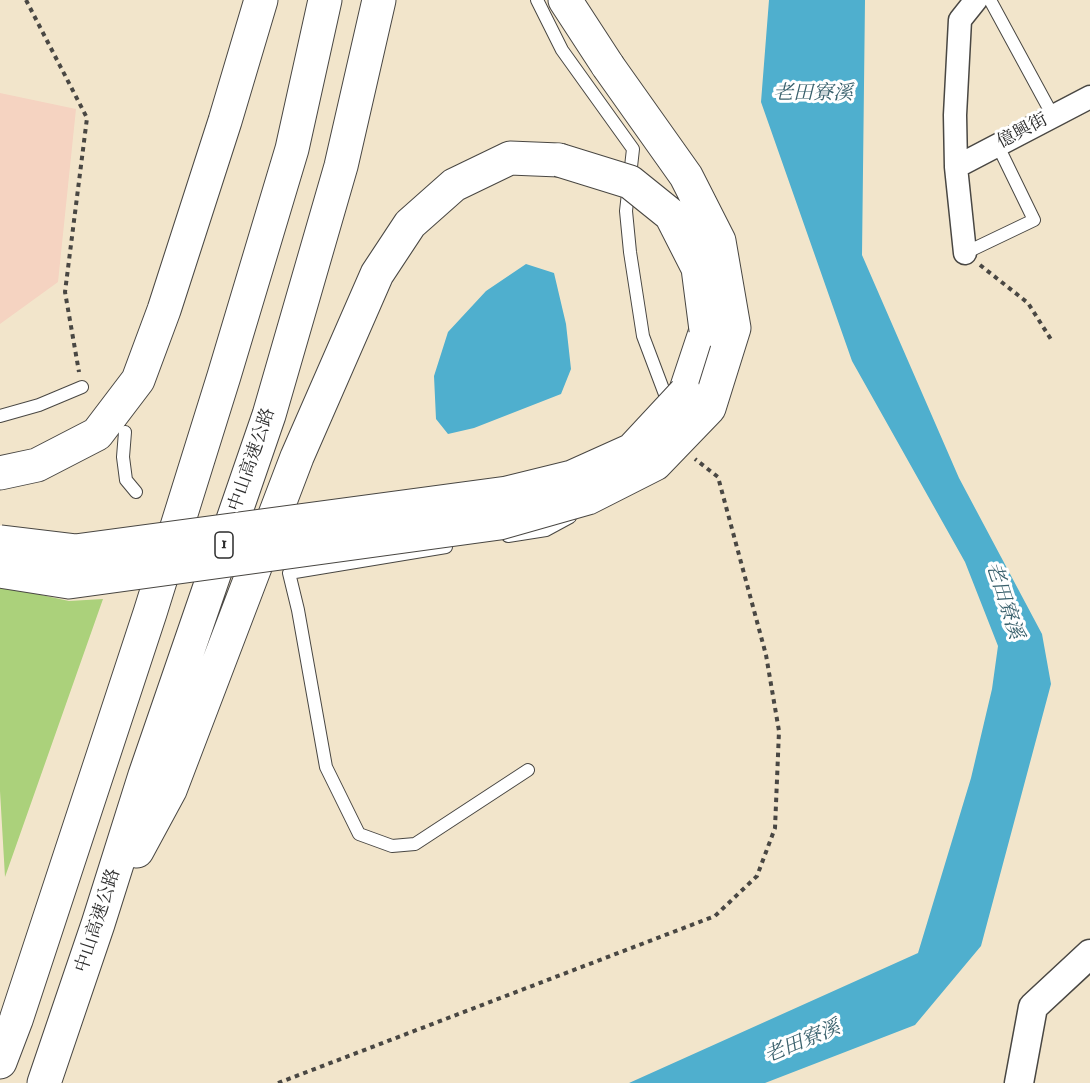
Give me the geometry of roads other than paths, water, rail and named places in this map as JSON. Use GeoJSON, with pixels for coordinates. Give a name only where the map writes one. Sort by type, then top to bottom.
{"type":"FeatureCollection","features":[{"type":"Feature","properties":{"kind":"highway"},"geometry":{"type":"LineString","coordinates":[[0,473],[37,465],[97,434],[138,380],[164,310],[229,110],[261,0]]}},
{"type":"Feature","properties":{"kind":"highway"},"geometry":{"type":"LineString","coordinates":[[0,1062],[16,1020],[150,614],[224,376],[292,149],[325,0]]}},
{"type":"Feature","properties":{"kind":"highway","name":"中山高速公路"},"geometry":{"type":"LineString","coordinates":[[44,1083],[149,764],[269,416],[341,166],[379,0]]}},
{"type":"Feature","properties":{"kind":"highway"},"geometry":{"type":"LineString","coordinates":[[0,571],[69,582],[500,523],[588,498],[656,464],[710,408],[734,328],[719,242],[686,176],[608,66],[565,0]]}},
{"type":"Feature","properties":{"kind":"highway"},"geometry":{"type":"LineString","coordinates":[[0,542],[75,551],[507,493],[572,477],[632,450],[685,393],[706,330],[699,268],[671,215],[630,182],[559,160],[510,158],[454,185],[410,224],[377,274],[297,456],[170,790],[98,924]]}},
{"type":"Feature","properties":{"kind":"street"},"geometry":{"type":"LineString","coordinates":[[965,253],[956,167],[955,115],[960,20],[976,0]]}},
{"type":"Feature","properties":{"kind":"street","name":"億興街"},"geometry":{"type":"LineString","coordinates":[[956,167],[1090,97]]}},
{"type":"Feature","properties":{"kind":"street"},"geometry":{"type":"LineString","coordinates":[[1019,1083],[1033,1007],[1090,954]]}},
{"type":"Feature","properties":{"kind":"lane"},"geometry":{"type":"LineString","coordinates":[[499,538],[546,530],[683,456],[643,336],[626,211],[633,149],[562,50],[537,0]]}},
{"type":"Feature","properties":{"kind":"lane"},"geometry":{"type":"LineString","coordinates":[[990,0],[1053,116]]}},
{"type":"Feature","properties":{"kind":"lane"},"geometry":{"type":"LineString","coordinates":[[965,253],[1034,220],[998,146]]}},
{"type":"Feature","properties":{"kind":"lane"},"geometry":{"type":"LineString","coordinates":[[0,416],[39,405],[82,387]]}},
{"type":"Feature","properties":{"kind":"lane"},"geometry":{"type":"LineString","coordinates":[[125,432],[123,457],[126,480],[136,492]]}},
{"type":"Feature","properties":{"kind":"lane"},"geometry":{"type":"LineString","coordinates":[[464,543],[289,573],[298,610],[326,767],[359,834],[392,846],[415,844],[528,770]]}},
{"type":"Feature","properties":{"kind":"water","name":"老田寮溪"},"geometry":{"type":"Polygon","coordinates":[[[769,0],[865,0],[862,255],[959,478],[1042,634],[1051,684],[981,946],[915,1025],[765,1083],[629,1083],[918,953],[971,778],[992,689],[998,646],[965,562],[852,361],[761,102],[769,0]]]}},
{"type":"Feature","properties":{"kind":"water"},"geometry":{"type":"Polygon","coordinates":[[[526,264],[554,273],[566,324],[571,369],[561,394],[474,428],[448,434],[436,419],[434,376],[448,332],[486,291],[526,264]]]}}]}
